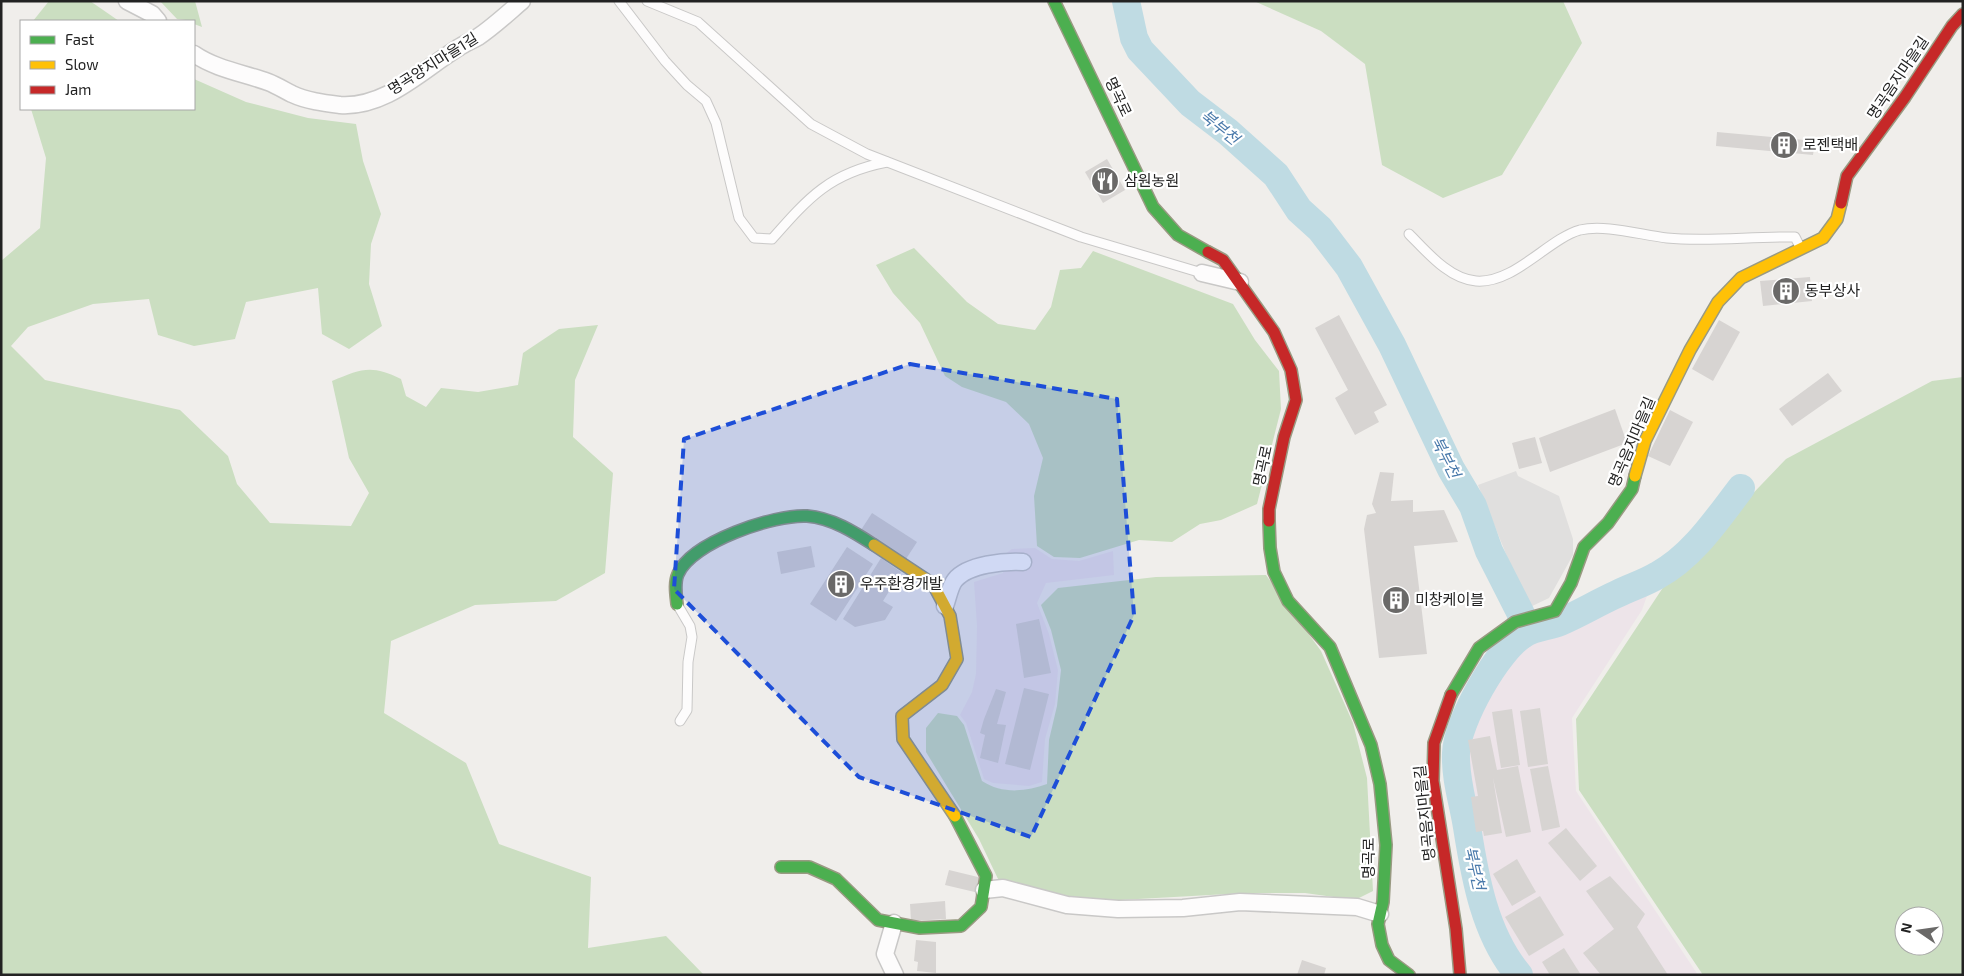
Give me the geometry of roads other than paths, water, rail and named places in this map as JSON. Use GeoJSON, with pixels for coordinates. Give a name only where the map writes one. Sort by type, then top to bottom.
{"type":"FeatureCollection","features":[{"type":"Feature","properties":{"kind":"street"},"geometry":{"type":"LineString","coordinates":[[127,1],[152,14],[157,20]]}},
{"type":"Feature","properties":{"kind":"street","name":"명곡양지마을1길"},"geometry":{"type":"LineString","coordinates":[[195,55],[210,63],[269,82],[313,101],[342,105],[368,101],[398,89],[428,71],[457,48],[478,37],[522,1]]}},
{"type":"Feature","properties":{"kind":"street","name":"명곡로"},"geometry":{"type":"LineString","coordinates":[[1054,1],[1153,207],[1178,235],[1223,260],[1274,332],[1291,370],[1296,400],[1284,437],[1269,509],[1270,548],[1274,572],[1288,601],[1298,615],[1330,647],[1371,745],[1380,784],[1386,845],[1384,894],[1378,924],[1382,946],[1389,960],[1409,975]]}},
{"type":"Feature","properties":{"kind":"street","name":"명곡음지마을길"},"geometry":{"type":"LineString","coordinates":[[1460,975],[1456,929],[1433,781],[1434,743],[1451,695],[1479,648],[1515,622],[1555,611],[1571,583],[1584,547],[1608,523],[1632,489],[1646,441],[1690,350],[1718,302],[1741,278],[1822,238],[1837,219],[1847,176],[1905,97],[1952,26],[1963,14]]}},
{"type":"Feature","properties":{"kind":"street"},"geometry":{"type":"LineString","coordinates":[[1202,273],[1240,282]]}},
{"type":"Feature","properties":{"kind":"street"},"geometry":{"type":"LineString","coordinates":[[677,604],[674,590],[678,573],[692,557],[718,540],[750,526],[782,518],[808,516],[846,527],[932,584],[950,616],[957,659],[942,685],[902,716],[903,739],[948,805],[973,848],[986,876],[981,907],[961,926],[920,928],[878,920],[836,879],[809,867],[782,867]]}},
{"type":"Feature","properties":{"kind":"street"},"geometry":{"type":"LineString","coordinates":[[945,606],[955,579],[976,567],[1008,561],[1023,562]]}},
{"type":"Feature","properties":{"kind":"street"},"geometry":{"type":"LineString","coordinates":[[984,890],[1003,888],[1067,906],[1118,909],[1182,908],[1240,902],[1357,907],[1380,914]]}},
{"type":"Feature","properties":{"kind":"street"},"geometry":{"type":"LineString","coordinates":[[894,923],[885,954],[895,975]]}},
{"type":"Feature","properties":{"kind":"lane"},"geometry":{"type":"LineString","coordinates":[[618,1],[665,61],[687,85],[706,101],[716,123],[739,218],[754,238],[772,239],[802,204],[833,180],[861,167],[888,162]]}},
{"type":"Feature","properties":{"kind":"lane"},"geometry":{"type":"LineString","coordinates":[[647,1],[698,22],[811,124],[867,154],[1081,237],[1202,273]]}},
{"type":"Feature","properties":{"kind":"lane"},"geometry":{"type":"LineString","coordinates":[[1409,234],[1445,268],[1475,281],[1490,280],[1531,261],[1570,234],[1595,228],[1668,238],[1795,237],[1801,249]]}},
{"type":"Feature","properties":{"kind":"lane"},"geometry":{"type":"LineString","coordinates":[[677,604],[690,626],[692,637],[688,662],[687,710],[680,721]]}},
{"type":"Feature","properties":{"kind":"waterway","name":"북부천"},"geometry":{"type":"LineString","coordinates":[[1126,1],[1134,38],[1140,50],[1190,103],[1228,132],[1276,175],[1299,210],[1320,229],[1349,267],[1392,345],[1451,469],[1473,506],[1489,551],[1521,614],[1522,635]]}},
{"type":"Feature","properties":{"kind":"waterway","name":"북부천"},"geometry":{"type":"LineString","coordinates":[[1519,975],[1507,959],[1498,942],[1483,905],[1458,781],[1456,763],[1458,740],[1471,706],[1491,671],[1513,642],[1528,632],[1567,619],[1671,567],[1704,536],[1741,488]]}},
{"type":"Feature","properties":{"kind":"place","name":"로젠택배"},"geometry":{"type":"Point","coordinates":[1784,145]}},
{"type":"Feature","properties":{"kind":"place","name":"삼원농원"},"geometry":{"type":"Point","coordinates":[1105,181]}},
{"type":"Feature","properties":{"kind":"place","name":"동부상사"},"geometry":{"type":"Point","coordinates":[1786,291]}},
{"type":"Feature","properties":{"kind":"place","name":"우주환경개발"},"geometry":{"type":"Point","coordinates":[841,584]}},
{"type":"Feature","properties":{"kind":"place","name":"미창케이블"},"geometry":{"type":"Point","coordinates":[1396,600]}}]}
